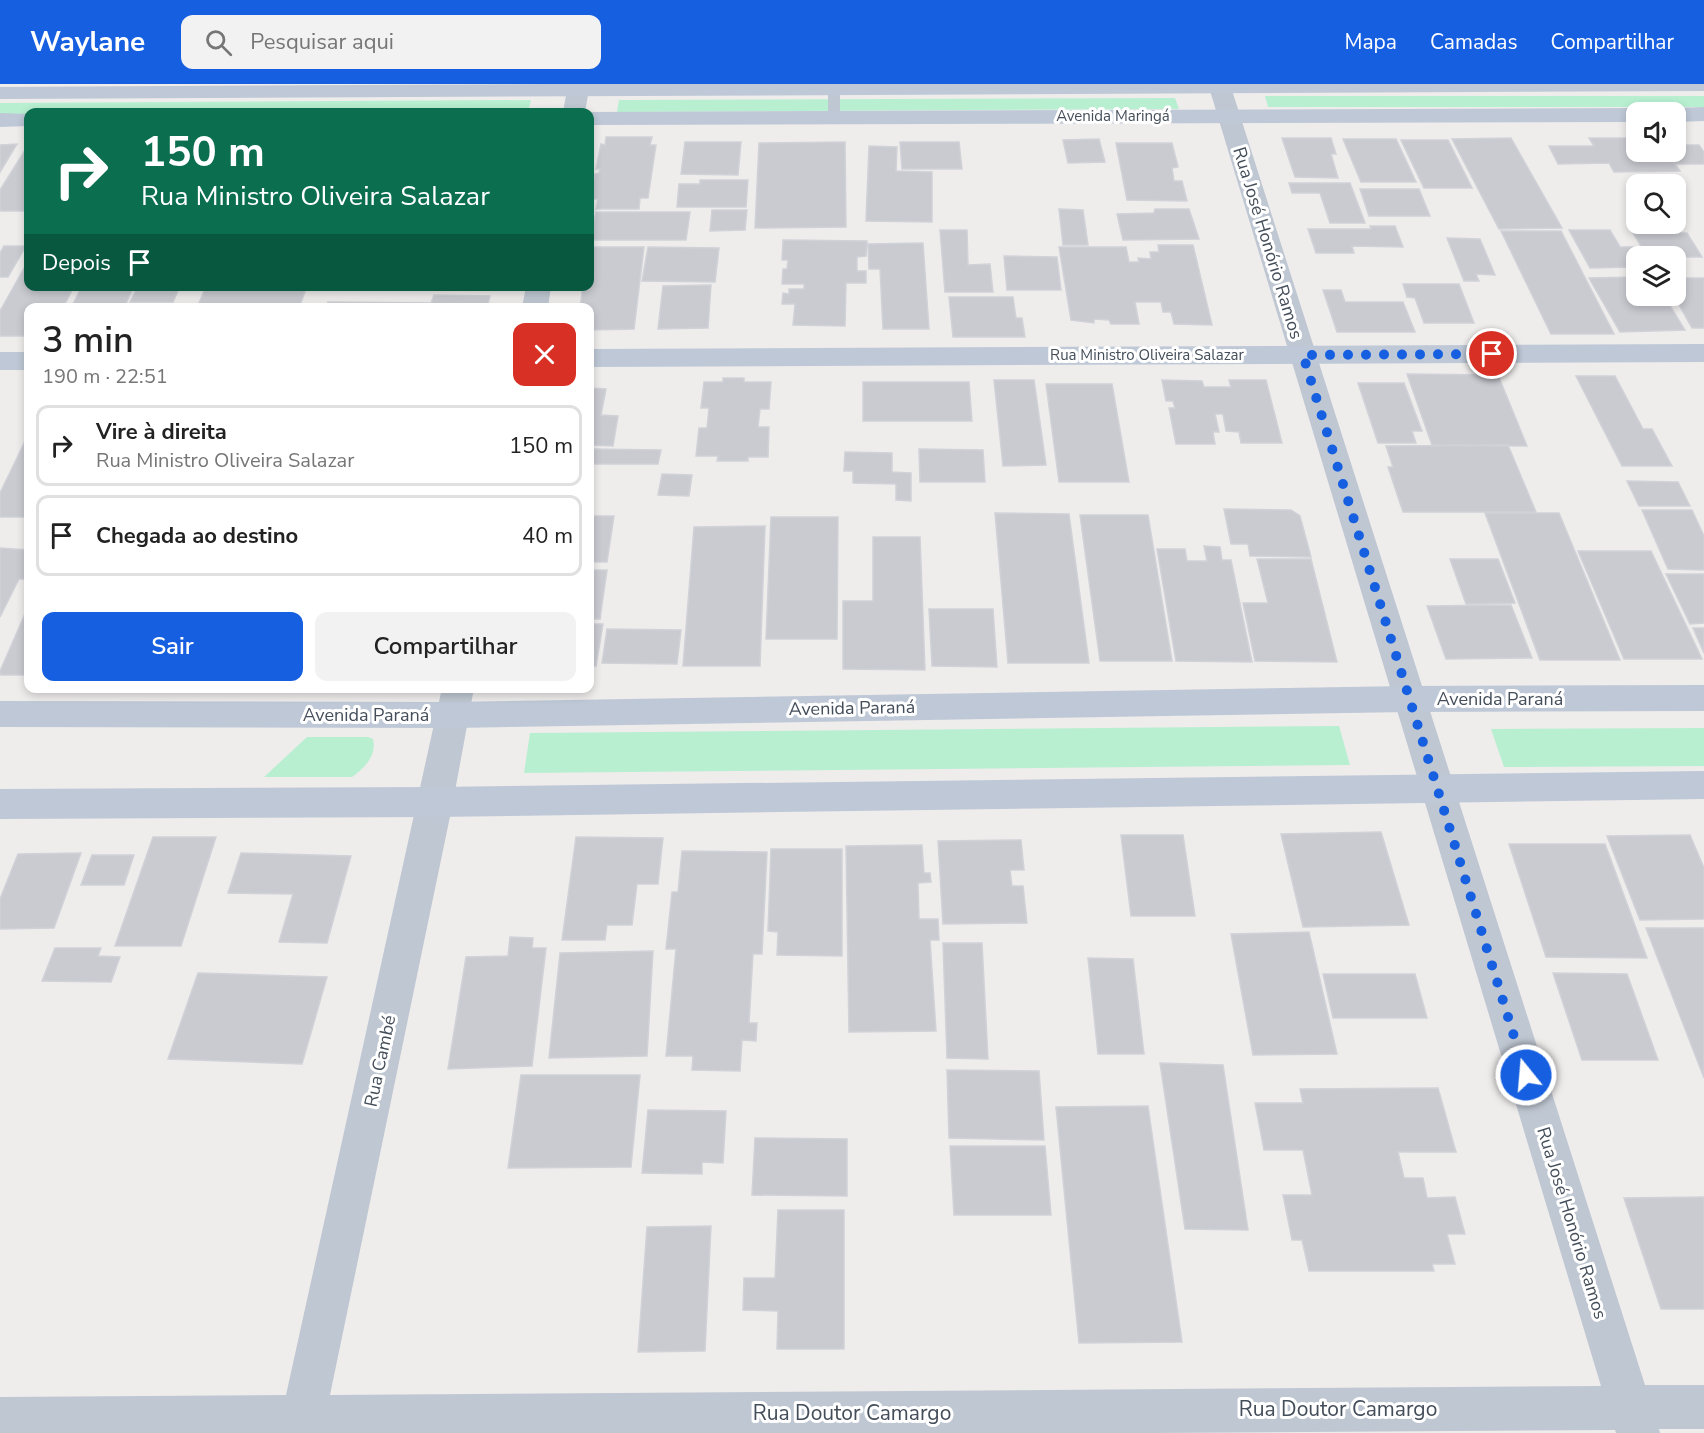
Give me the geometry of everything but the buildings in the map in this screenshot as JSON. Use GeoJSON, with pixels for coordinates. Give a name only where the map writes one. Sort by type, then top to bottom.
{"type":"FeatureCollection","features":[{"type":"Feature","properties":{"kind":"street","name":"Avenida Maringá"},"geometry":{"type":"LineString","coordinates":[[0,93],[579,87],[1704,85]]}},
{"type":"Feature","properties":{"kind":"street","name":"Rua José Honório Ramos"},"geometry":{"type":"LineString","coordinates":[[1219,86],[1634,1420]]}},
{"type":"Feature","properties":{"kind":"street"},"geometry":{"type":"LineString","coordinates":[[1484,86],[1501,115]]}},
{"type":"Feature","properties":{"kind":"street"},"geometry":{"type":"LineString","coordinates":[[575,108],[579,87]]}},
{"type":"Feature","properties":{"kind":"street"},"geometry":{"type":"LineString","coordinates":[[1686,114],[1704,114]]}},
{"type":"Feature","properties":{"kind":"street","name":"Avenida Maringá"},"geometry":{"type":"LineString","coordinates":[[594,118],[1626,115]]}},
{"type":"Feature","properties":{"kind":"street"},"geometry":{"type":"LineString","coordinates":[[0,120],[24,120]]}},
{"type":"Feature","properties":{"kind":"street","name":"Rua Ministro Oliveira Salazar"},"geometry":{"type":"LineString","coordinates":[[594,358],[1704,353]]}},
{"type":"Feature","properties":{"kind":"street"},"geometry":{"type":"LineString","coordinates":[[0,361],[24,361]]}},
{"type":"Feature","properties":{"kind":"street","name":"Avenida Paraná"},"geometry":{"type":"LineString","coordinates":[[0,714],[455,702],[1704,698]]}},
{"type":"Feature","properties":{"kind":"street","name":"Rua Cambé"},"geometry":{"type":"LineString","coordinates":[[302,1425],[436,802],[455,702]]}},
{"type":"Feature","properties":{"kind":"street"},"geometry":{"type":"LineString","coordinates":[[0,804],[436,802],[1704,785]]}},
{"type":"Feature","properties":{"kind":"street","name":"Rua Doutor Camargo"},"geometry":{"type":"LineString","coordinates":[[0,1419],[302,1425],[1634,1420],[1704,1407]]}},
{"type":"Feature","properties":{"kind":"lane"},"geometry":{"type":"LineString","coordinates":[[834,86],[834,117]]}},
{"type":"Feature","properties":{"kind":"green space"},"geometry":{"type":"Polygon","coordinates":[[[1265,96],[1704,96],[1704,107],[1686,107],[1686,102],[1626,102],[1626,107],[1268,107],[1265,96]]]}},
{"type":"Feature","properties":{"kind":"green space"},"geometry":{"type":"Polygon","coordinates":[[[1175,98],[1179,109],[617,112],[619,100],[1175,98]]]}},
{"type":"Feature","properties":{"kind":"green space"},"geometry":{"type":"Polygon","coordinates":[[[531,100],[529,108],[24,108],[24,116],[0,116],[0,103],[531,100]]]}},
{"type":"Feature","properties":{"kind":"green space"},"geometry":{"type":"Polygon","coordinates":[[[1339,726],[1350,765],[524,773],[530,733],[1339,726]]]}},
{"type":"Feature","properties":{"kind":"green space"},"geometry":{"type":"Polygon","coordinates":[[[1704,728],[1704,766],[1504,767],[1491,729],[1704,728]]]}},
{"type":"Feature","properties":{"kind":"green space"},"geometry":{"type":"Polygon","coordinates":[[[307,737],[368,737],[373,739],[372,756],[352,777],[264,777],[307,737]]]}},
{"type":"Feature","properties":{"kind":"route"},"geometry":{"type":"LineString","coordinates":[[1492,354],[1303,355],[1526,1075]]}}]}
